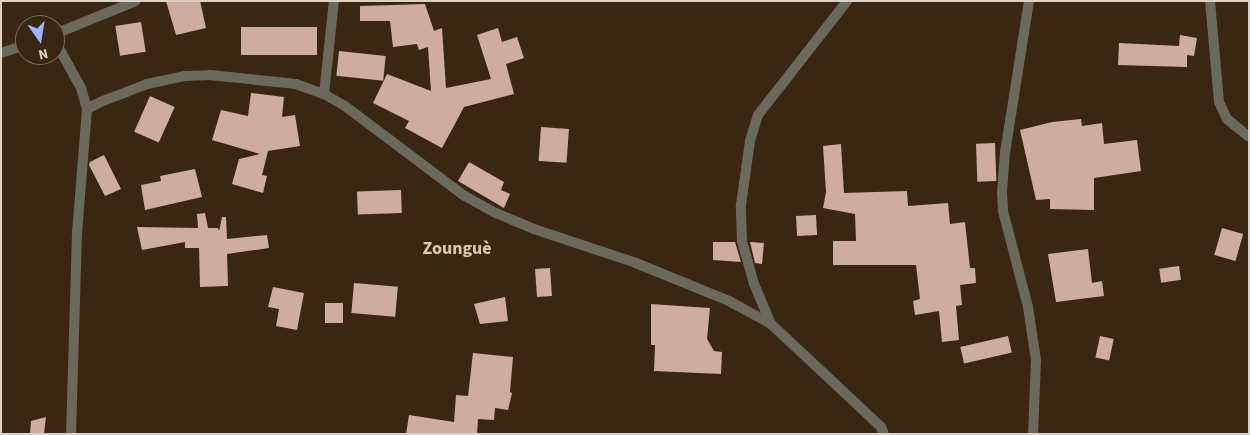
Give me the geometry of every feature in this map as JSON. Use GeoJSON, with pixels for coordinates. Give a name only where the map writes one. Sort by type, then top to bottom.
{"type":"FeatureCollection","features":[{"type":"Feature","properties":{"kind":"street"},"geometry":{"type":"LineString","coordinates":[[65,30],[136,1]]}},
{"type":"Feature","properties":{"kind":"street"},"geometry":{"type":"LineString","coordinates":[[324,94],[334,1]]}},
{"type":"Feature","properties":{"kind":"street"},"geometry":{"type":"LineString","coordinates":[[771,324],[754,284],[742,241],[741,205],[750,141],[758,115],[847,1]]}},
{"type":"Feature","properties":{"kind":"street"},"geometry":{"type":"LineString","coordinates":[[1028,1],[1005,152],[1002,192],[1003,211],[1028,307],[1036,360],[1033,434]]}},
{"type":"Feature","properties":{"kind":"street"},"geometry":{"type":"LineString","coordinates":[[1210,1],[1218,102],[1227,118],[1249,137]]}},
{"type":"Feature","properties":{"kind":"street"},"geometry":{"type":"LineString","coordinates":[[1,54],[15,49]]}},
{"type":"Feature","properties":{"kind":"street"},"geometry":{"type":"LineString","coordinates":[[65,59],[81,88],[88,109],[77,233],[71,434]]}},
{"type":"Feature","properties":{"kind":"street"},"geometry":{"type":"LineString","coordinates":[[88,109],[103,101],[147,84],[185,76],[210,74],[296,84],[324,94],[345,106],[463,195],[496,213],[534,229],[636,263],[729,301],[771,324],[881,427],[884,434]]}},
{"type":"Feature","properties":{"kind":"building"},"geometry":{"type":"Polygon","coordinates":[[[166,1],[200,1],[206,28],[176,35],[166,1]]]}},
{"type":"Feature","properties":{"kind":"building"},"geometry":{"type":"Polygon","coordinates":[[[425,4],[434,31],[442,28],[446,88],[491,79],[477,35],[498,28],[502,42],[517,37],[524,58],[506,64],[514,94],[464,107],[442,148],[405,128],[409,121],[373,103],[387,74],[431,91],[428,47],[419,50],[417,44],[393,47],[390,21],[360,21],[360,6],[425,4]]]}},
{"type":"Feature","properties":{"kind":"building"},"geometry":{"type":"Polygon","coordinates":[[[141,22],[146,52],[120,56],[115,26],[141,22]]]}},
{"type":"Feature","properties":{"kind":"building"},"geometry":{"type":"Polygon","coordinates":[[[241,27],[317,27],[317,55],[241,55],[241,27]]]}},
{"type":"Feature","properties":{"kind":"building"},"geometry":{"type":"Polygon","coordinates":[[[1180,35],[1197,38],[1194,56],[1187,55],[1187,67],[1118,65],[1119,43],[1179,46],[1180,35]]]}},
{"type":"Feature","properties":{"kind":"building"},"geometry":{"type":"Polygon","coordinates":[[[339,51],[386,56],[383,81],[336,76],[339,51]]]}},
{"type":"Feature","properties":{"kind":"building"},"geometry":{"type":"Polygon","coordinates":[[[251,93],[284,97],[282,117],[295,115],[300,146],[268,151],[262,175],[267,176],[263,193],[232,184],[239,159],[260,154],[212,140],[221,110],[248,116],[251,93]]]}},
{"type":"Feature","properties":{"kind":"building"},"geometry":{"type":"Polygon","coordinates":[[[150,96],[175,107],[159,143],[134,132],[150,96]]]}},
{"type":"Feature","properties":{"kind":"building"},"geometry":{"type":"Polygon","coordinates":[[[1081,119],[1082,126],[1102,123],[1104,144],[1137,140],[1141,171],[1094,178],[1094,210],[1050,209],[1050,199],[1036,200],[1020,130],[1052,122],[1081,119]]]}},
{"type":"Feature","properties":{"kind":"building"},"geometry":{"type":"Polygon","coordinates":[[[541,127],[569,129],[567,163],[539,161],[541,127]]]}},
{"type":"Feature","properties":{"kind":"building"},"geometry":{"type":"Polygon","coordinates":[[[995,143],[996,181],[977,182],[976,144],[995,143]]]}},
{"type":"Feature","properties":{"kind":"building"},"geometry":{"type":"Polygon","coordinates":[[[841,144],[844,193],[907,191],[908,206],[948,203],[950,224],[965,222],[970,268],[975,268],[976,283],[960,285],[962,305],[956,306],[959,340],[942,342],[939,311],[915,315],[913,301],[920,299],[916,265],[833,265],[833,241],[856,241],[855,214],[823,208],[826,192],[823,146],[841,144]]]}},
{"type":"Feature","properties":{"kind":"building"},"geometry":{"type":"Polygon","coordinates":[[[104,155],[121,189],[105,196],[89,165],[90,162],[104,155]]]}},
{"type":"Feature","properties":{"kind":"building"},"geometry":{"type":"Polygon","coordinates":[[[469,162],[504,182],[501,190],[510,194],[504,208],[458,181],[469,162]]]}},
{"type":"Feature","properties":{"kind":"building"},"geometry":{"type":"Polygon","coordinates":[[[195,169],[202,197],[145,210],[141,185],[161,181],[160,176],[195,169]]]}},
{"type":"Feature","properties":{"kind":"building"},"geometry":{"type":"Polygon","coordinates":[[[401,190],[402,213],[358,215],[357,192],[401,190]]]}},
{"type":"Feature","properties":{"kind":"building"},"geometry":{"type":"Polygon","coordinates":[[[205,213],[208,228],[218,228],[219,231],[222,217],[226,217],[227,239],[267,235],[269,248],[227,254],[228,286],[200,287],[199,248],[185,248],[185,242],[142,250],[137,227],[198,228],[197,214],[205,213]]]}},
{"type":"Feature","properties":{"kind":"building"},"geometry":{"type":"Polygon","coordinates":[[[816,215],[817,235],[797,236],[796,216],[816,215]]]}},
{"type":"Feature","properties":{"kind":"building"},"geometry":{"type":"Polygon","coordinates":[[[1222,228],[1243,234],[1235,261],[1214,255],[1222,228]]]}},
{"type":"Feature","properties":{"kind":"building"},"geometry":{"type":"Polygon","coordinates":[[[713,242],[735,242],[741,262],[713,260],[713,242]]]}},
{"type":"Feature","properties":{"kind":"building"},"geometry":{"type":"Polygon","coordinates":[[[750,242],[764,243],[762,264],[755,263],[750,242]]]}},
{"type":"Feature","properties":{"kind":"building"},"geometry":{"type":"Polygon","coordinates":[[[1088,249],[1092,283],[1102,281],[1104,296],[1056,302],[1048,254],[1088,249]]]}},
{"type":"Feature","properties":{"kind":"building"},"geometry":{"type":"Polygon","coordinates":[[[1179,266],[1181,280],[1161,283],[1159,269],[1179,266]]]}},
{"type":"Feature","properties":{"kind":"building"},"geometry":{"type":"Polygon","coordinates":[[[550,268],[552,296],[537,297],[535,269],[550,268]]]}},
{"type":"Feature","properties":{"kind":"building"},"geometry":{"type":"Polygon","coordinates":[[[354,283],[398,287],[395,317],[351,313],[354,283]]]}},
{"type":"Feature","properties":{"kind":"building"},"geometry":{"type":"Polygon","coordinates":[[[273,287],[304,293],[297,330],[276,326],[279,309],[268,307],[273,287]]]}},
{"type":"Feature","properties":{"kind":"building"},"geometry":{"type":"Polygon","coordinates":[[[505,297],[508,321],[480,324],[474,304],[505,297]]]}},
{"type":"Feature","properties":{"kind":"building"},"geometry":{"type":"Polygon","coordinates":[[[325,303],[343,303],[343,323],[325,323],[325,303]]]}},
{"type":"Feature","properties":{"kind":"building"},"geometry":{"type":"Polygon","coordinates":[[[651,304],[710,308],[707,339],[714,351],[722,352],[721,374],[654,371],[655,345],[651,345],[651,304]]]}},
{"type":"Feature","properties":{"kind":"building"},"geometry":{"type":"Polygon","coordinates":[[[1008,336],[1012,353],[964,364],[960,347],[1008,336]]]}},
{"type":"Feature","properties":{"kind":"building"},"geometry":{"type":"Polygon","coordinates":[[[1100,336],[1114,339],[1109,360],[1095,358],[1100,336]]]}},
{"type":"Feature","properties":{"kind":"building"},"geometry":{"type":"Polygon","coordinates":[[[473,353],[513,357],[510,392],[512,393],[508,410],[495,408],[494,420],[478,419],[477,434],[406,434],[409,415],[454,422],[456,395],[468,396],[473,353]]]}},
{"type":"Feature","properties":{"kind":"building"},"geometry":{"type":"Polygon","coordinates":[[[46,417],[44,434],[30,434],[31,421],[46,417]]]}},
{"type":"Feature","properties":{"kind":"district","name":"Zounguè"},"geometry":{"type":"Point","coordinates":[457,249]}}]}
